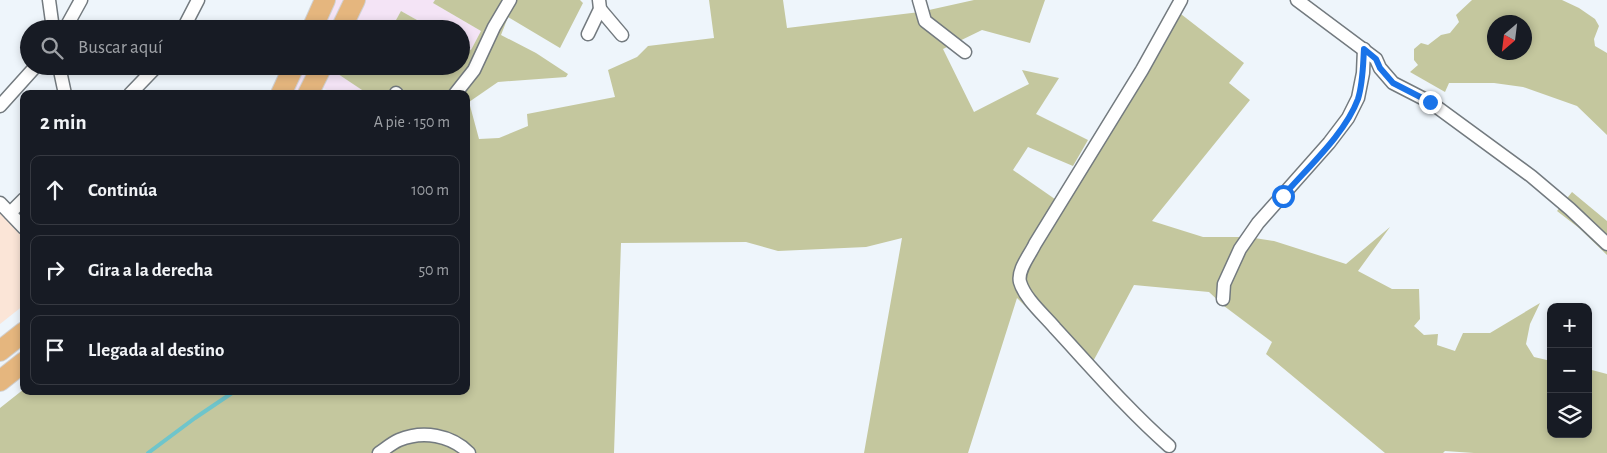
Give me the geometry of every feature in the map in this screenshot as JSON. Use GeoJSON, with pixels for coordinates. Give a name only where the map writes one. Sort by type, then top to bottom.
{"type":"FeatureCollection","features":[{"type":"Feature","properties":{"kind":"main road"},"geometry":{"type":"LineString","coordinates":[[316,20],[325,0]]}},
{"type":"Feature","properties":{"kind":"main road"},"geometry":{"type":"LineString","coordinates":[[345,20],[355,0]]}},
{"type":"Feature","properties":{"kind":"main road"},"geometry":{"type":"LineString","coordinates":[[283,90],[290,75]]}},
{"type":"Feature","properties":{"kind":"main road"},"geometry":{"type":"LineString","coordinates":[[310,90],[318,75]]}},
{"type":"Feature","properties":{"kind":"main road"},"geometry":{"type":"LineString","coordinates":[[0,351],[20,335]]}},
{"type":"Feature","properties":{"kind":"main road"},"geometry":{"type":"LineString","coordinates":[[0,381],[20,365]]}},
{"type":"Feature","properties":{"kind":"street"},"geometry":{"type":"LineString","coordinates":[[49,0],[52,20]]}},
{"type":"Feature","properties":{"kind":"street"},"geometry":{"type":"LineString","coordinates":[[70,20],[81,0]]}},
{"type":"Feature","properties":{"kind":"street"},"geometry":{"type":"LineString","coordinates":[[188,20],[198,0]]}},
{"type":"Feature","properties":{"kind":"street"},"geometry":{"type":"LineString","coordinates":[[458,90],[474,70],[494,27],[510,0]]}},
{"type":"Feature","properties":{"kind":"street"},"geometry":{"type":"LineString","coordinates":[[919,0],[925,22],[965,52]]}},
{"type":"Feature","properties":{"kind":"street"},"geometry":{"type":"LineString","coordinates":[[1170,446],[1106,384],[1037,307],[1025,292],[1020,281],[1021,270],[1035,244],[1142,70],[1181,0]]}},
{"type":"Feature","properties":{"kind":"street"},"geometry":{"type":"LineString","coordinates":[[1297,0],[1376,59],[1380,68],[1393,83],[1430,102],[1531,176],[1607,244]]}},
{"type":"Feature","properties":{"kind":"street"},"geometry":{"type":"LineString","coordinates":[[588,34],[599,5]]}},
{"type":"Feature","properties":{"kind":"street"},"geometry":{"type":"LineString","coordinates":[[599,5],[622,35]]}},
{"type":"Feature","properties":{"kind":"street"},"geometry":{"type":"LineString","coordinates":[[1223,299],[1224,284],[1240,249],[1258,224],[1329,143],[1348,118],[1358,98],[1363,73],[1364,49]]}},
{"type":"Feature","properties":{"kind":"street"},"geometry":{"type":"LineString","coordinates":[[0,106],[28,75]]}},
{"type":"Feature","properties":{"kind":"street"},"geometry":{"type":"LineString","coordinates":[[62,75],[64,90]]}},
{"type":"Feature","properties":{"kind":"street"},"geometry":{"type":"LineString","coordinates":[[134,90],[148,75]]}},
{"type":"Feature","properties":{"kind":"street"},"geometry":{"type":"LineString","coordinates":[[0,203],[20,224]]}},
{"type":"Feature","properties":{"kind":"street"},"geometry":{"type":"LineString","coordinates":[[10,213],[20,203]]}},
{"type":"Feature","properties":{"kind":"street"},"geometry":{"type":"LineString","coordinates":[[378,453],[399,440],[417,436],[438,435],[461,446],[469,453]]}},
{"type":"Feature","properties":{"kind":"shaded area"},"geometry":{"type":"Polygon","coordinates":[[[336,0],[435,0],[433,3],[462,20],[417,20],[401,11],[396,20],[327,20],[336,0]]]}},
{"type":"Feature","properties":{"kind":"shaded area"},"geometry":{"type":"Polygon","coordinates":[[[470,25],[481,31],[470,50],[470,25]]]}},
{"type":"Feature","properties":{"kind":"shaded area"},"geometry":{"type":"Polygon","coordinates":[[[301,75],[340,75],[362,90],[327,90],[324,88],[323,90],[294,90],[301,75]]]}},
{"type":"Feature","properties":{"kind":"shaded area"},"geometry":{"type":"Polygon","coordinates":[[[0,212],[20,234],[20,308],[0,324],[0,212]]]}},
{"type":"Feature","properties":{"kind":"green space"},"geometry":{"type":"Polygon","coordinates":[[[435,0],[580,0],[583,3],[560,48],[508,17],[501,35],[536,53],[568,74],[566,77],[498,82],[470,101],[470,90],[362,90],[340,75],[470,75],[470,50],[481,31],[470,25],[470,20],[462,20],[433,3],[435,0]]]}},
{"type":"Feature","properties":{"kind":"green space"},"geometry":{"type":"Polygon","coordinates":[[[709,0],[783,0],[787,28],[920,12],[974,0],[1045,0],[1030,43],[982,30],[943,49],[974,112],[1029,84],[1022,70],[1059,78],[1036,114],[1088,140],[1073,166],[1028,147],[1013,170],[1062,204],[1177,11],[1244,63],[1229,83],[1250,100],[1152,221],[1203,237],[1248,237],[1274,241],[1346,264],[1390,227],[1358,271],[1392,289],[1419,289],[1420,319],[1414,326],[1424,335],[1438,334],[1437,345],[1455,351],[1463,333],[1490,333],[1540,303],[1530,324],[1526,344],[1534,357],[1547,360],[1547,438],[1592,438],[1592,370],[1607,374],[1607,453],[1474,453],[1445,451],[1443,453],[1385,453],[1266,354],[1272,342],[1224,306],[1209,292],[1134,285],[1089,369],[1017,298],[968,453],[864,453],[902,238],[866,247],[778,251],[746,242],[621,243],[614,453],[0,453],[0,408],[20,392],[20,395],[470,395],[470,106],[479,139],[499,138],[528,126],[527,114],[615,97],[608,70],[637,57],[648,46],[714,38],[709,0]]]}},
{"type":"Feature","properties":{"kind":"green space"},"geometry":{"type":"Polygon","coordinates":[[[1472,0],[1562,0],[1579,8],[1595,19],[1599,26],[1594,39],[1595,46],[1607,53],[1607,135],[1577,106],[1523,87],[1494,83],[1449,83],[1445,92],[1410,72],[1418,65],[1414,60],[1414,49],[1421,43],[1428,45],[1441,35],[1450,33],[1459,22],[1456,15],[1472,0]]]}},
{"type":"Feature","properties":{"kind":"green space"},"geometry":{"type":"Polygon","coordinates":[[[401,11],[417,20],[396,20],[401,11]]]}},
{"type":"Feature","properties":{"kind":"green space"},"geometry":{"type":"Polygon","coordinates":[[[1572,192],[1607,221],[1607,255],[1579,228],[1557,211],[1572,192]]]}},
{"type":"Feature","properties":{"kind":"waterway"},"geometry":{"type":"LineString","coordinates":[[148,453],[229,395]]}},
{"type":"Feature","properties":{"kind":"route"},"geometry":{"type":"LineString","coordinates":[[1283,196],[1348,118],[1358,98],[1363,73],[1364,49],[1376,59],[1380,68],[1393,83],[1430,102]]}}]}
